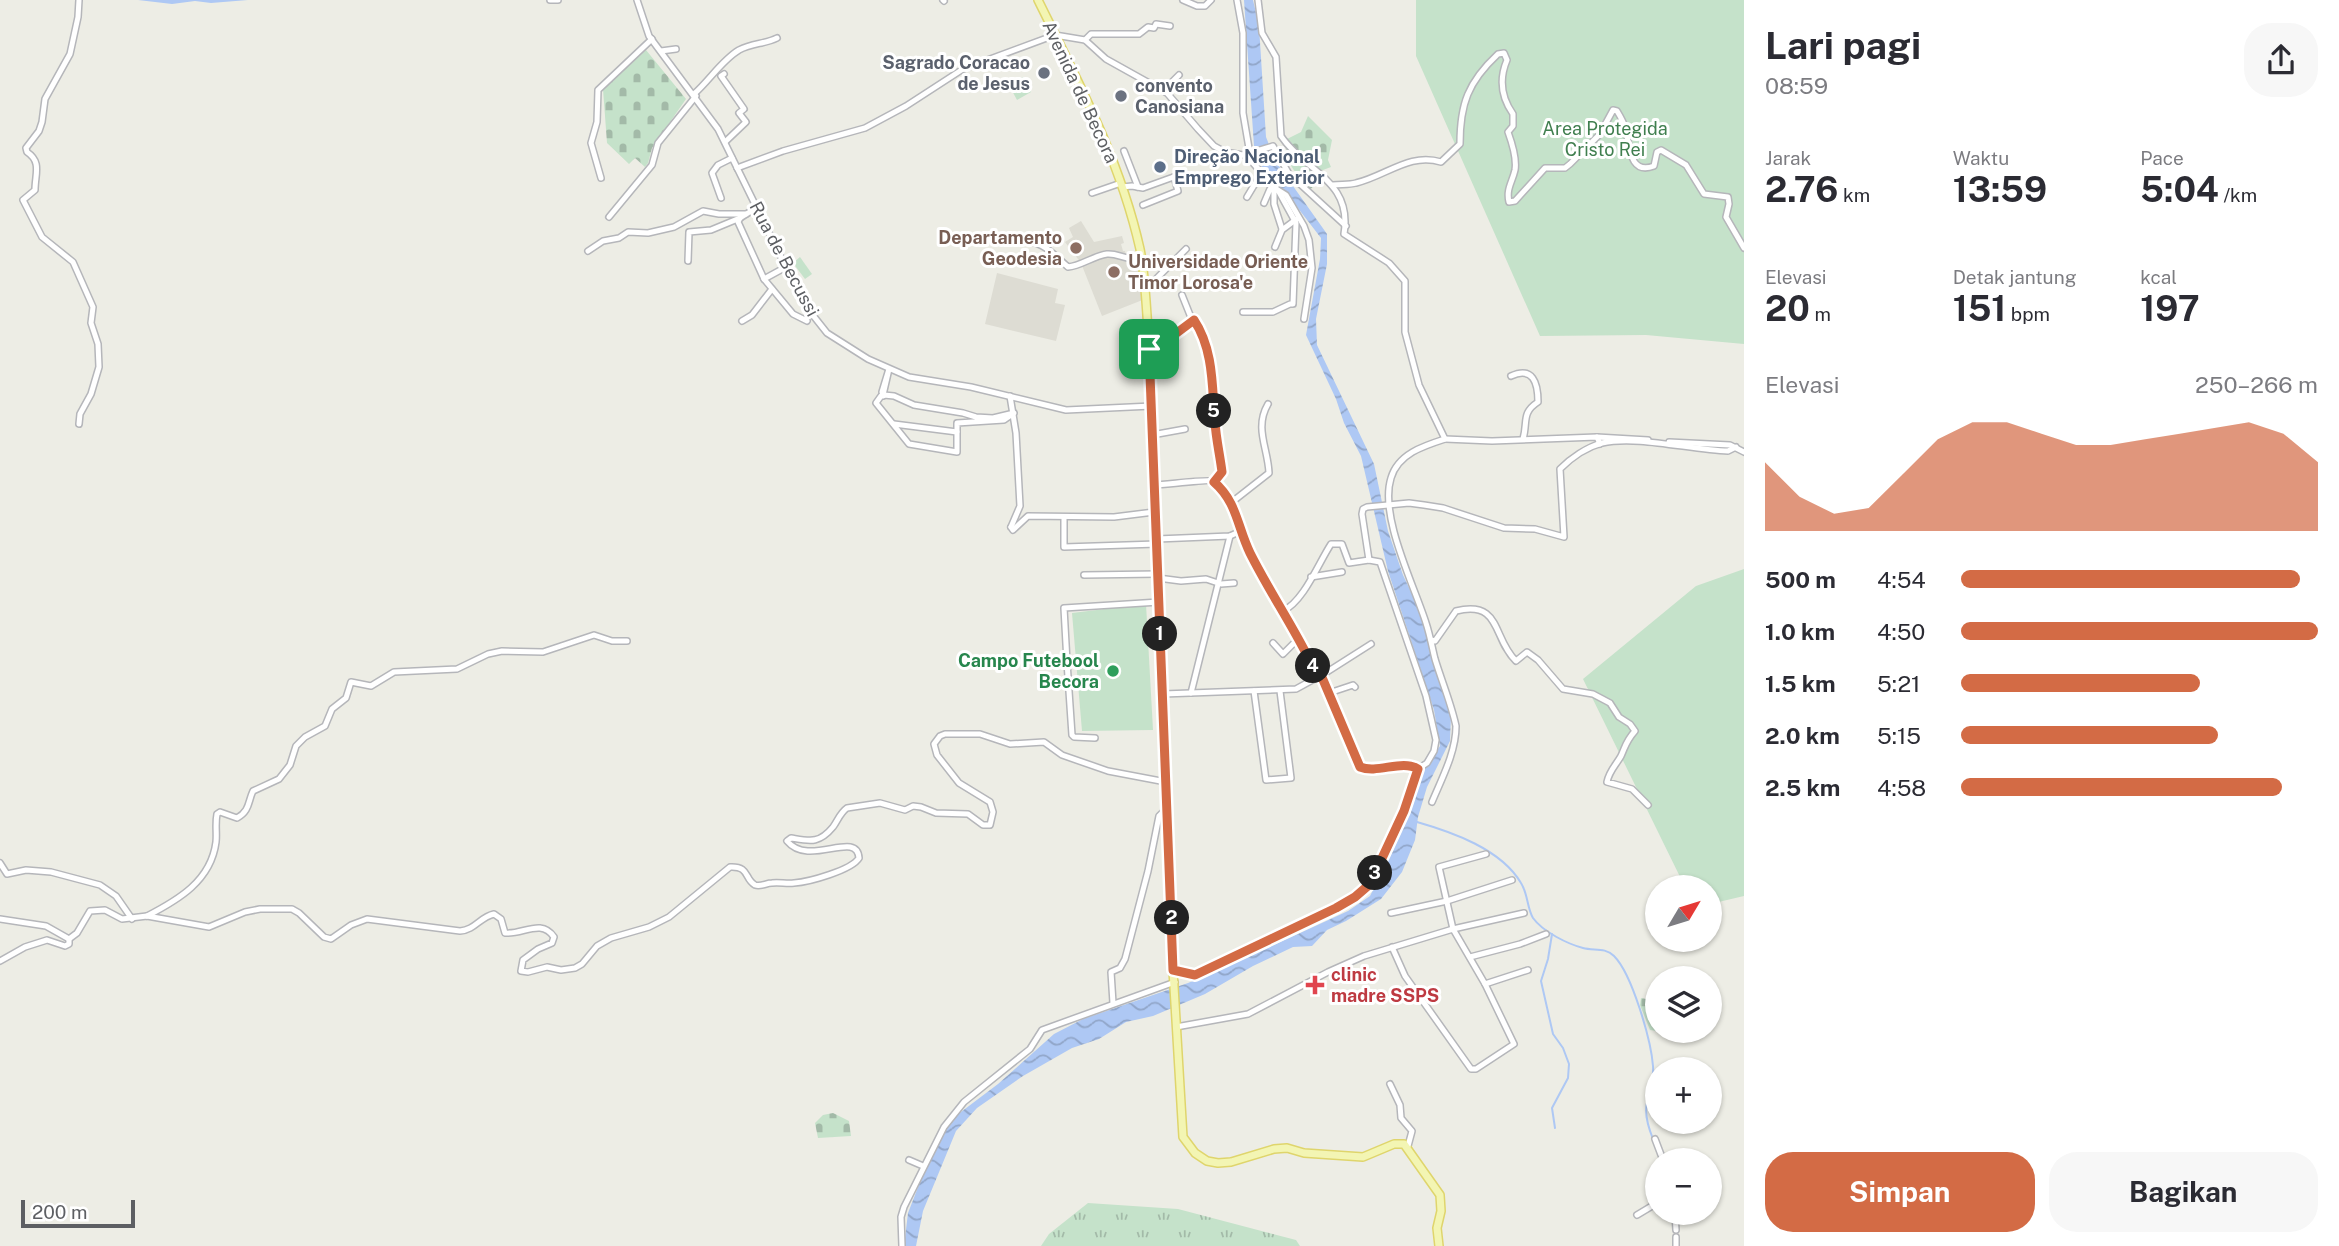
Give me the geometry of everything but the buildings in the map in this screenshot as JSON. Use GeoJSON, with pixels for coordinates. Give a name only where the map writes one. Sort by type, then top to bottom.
{"type":"FeatureCollection","features":[{"type":"Feature","properties":{"kind":"main road","name":"Avenida de Becora"},"geometry":{"type":"LineString","coordinates":[[1038,0],[1087,97],[1121,185],[1141,258],[1152,406],[1166,809],[1183,1136],[1191,1149],[1207,1161],[1226,1163],[1274,1149],[1287,1148],[1304,1153],[1363,1157],[1394,1144],[1408,1146]]}},
{"type":"Feature","properties":{"kind":"main road"},"geometry":{"type":"LineString","coordinates":[[1408,1146],[1418,1166],[1440,1195],[1438,1246]]}},
{"type":"Feature","properties":{"kind":"street"},"geometry":{"type":"LineString","coordinates":[[79,0],[70,54],[46,99],[39,131],[26,148],[38,167],[36,190],[23,200],[42,237],[73,262],[93,307],[91,323],[98,344],[99,368],[91,394],[80,414],[79,424]]}},
{"type":"Feature","properties":{"kind":"street"},"geometry":{"type":"LineString","coordinates":[[550,0],[558,0]]}},
{"type":"Feature","properties":{"kind":"street","name":"Rua de Becussi"},"geometry":{"type":"LineString","coordinates":[[637,0],[652,39],[695,95],[725,142],[810,313],[827,333],[849,348],[909,377],[971,387],[1066,411],[1152,406]]}},
{"type":"Feature","properties":{"kind":"street"},"geometry":{"type":"LineString","coordinates":[[1183,0],[1197,6],[1205,6],[1211,0]]}},
{"type":"Feature","properties":{"kind":"street"},"geometry":{"type":"LineString","coordinates":[[1237,0],[1243,33],[1243,113],[1250,154],[1254,163],[1276,189],[1286,195],[1310,240],[1312,268],[1304,319]]}},
{"type":"Feature","properties":{"kind":"street"},"geometry":{"type":"LineString","coordinates":[[1258,0],[1262,33],[1276,57],[1281,136],[1287,146],[1333,185],[1347,219],[1345,234],[1389,263],[1405,281],[1405,332],[1419,385],[1445,439]]}},
{"type":"Feature","properties":{"kind":"street"},"geometry":{"type":"LineString","coordinates":[[1086,40],[1091,34],[1139,34],[1148,27],[1154,28],[1156,24],[1170,26]]}},
{"type":"Feature","properties":{"kind":"street"},"geometry":{"type":"LineString","coordinates":[[737,168],[783,151],[865,128],[906,106],[963,69],[1055,35],[1086,40],[1106,59],[1167,93],[1214,146],[1237,156],[1273,146],[1289,174],[1346,226]]}},
{"type":"Feature","properties":{"kind":"street"},"geometry":{"type":"LineString","coordinates":[[609,217],[652,165],[658,143],[695,95],[736,52],[777,38]]}},
{"type":"Feature","properties":{"kind":"street"},"geometry":{"type":"LineString","coordinates":[[601,178],[592,143],[597,122],[598,90],[652,39]]}},
{"type":"Feature","properties":{"kind":"street"},"geometry":{"type":"LineString","coordinates":[[661,51],[676,49]]}},
{"type":"Feature","properties":{"kind":"street"},"geometry":{"type":"LineString","coordinates":[[1333,185],[1355,184],[1409,161],[1430,158],[1441,162],[1460,144],[1460,123],[1472,82],[1492,59],[1504,53],[1507,60],[1502,71],[1502,86],[1505,103],[1514,114],[1513,126],[1508,132],[1513,144],[1516,168],[1507,192],[1509,202],[1515,201],[1545,167],[1565,168],[1570,164],[1597,138],[1613,110],[1617,111],[1624,122],[1632,160],[1638,166],[1654,166],[1657,152],[1661,150],[1686,165],[1704,194],[1728,197],[1726,217],[1744,248]]}},
{"type":"Feature","properties":{"kind":"street"},"geometry":{"type":"LineString","coordinates":[[724,74],[721,76],[744,109],[739,113],[746,121],[725,142]]}},
{"type":"Feature","properties":{"kind":"street"},"geometry":{"type":"LineString","coordinates":[[1167,93],[1172,82],[1180,75]]}},
{"type":"Feature","properties":{"kind":"street"},"geometry":{"type":"LineString","coordinates":[[1124,151],[1138,187]]}},
{"type":"Feature","properties":{"kind":"street"},"geometry":{"type":"LineString","coordinates":[[721,198],[712,173],[718,165],[732,158]]}},
{"type":"Feature","properties":{"kind":"street"},"geometry":{"type":"LineString","coordinates":[[1247,197],[1262,172]]}},
{"type":"Feature","properties":{"kind":"street"},"geometry":{"type":"LineString","coordinates":[[1092,193],[1121,185],[1143,188],[1176,176],[1178,191],[1143,205]]}},
{"type":"Feature","properties":{"kind":"street"},"geometry":{"type":"LineString","coordinates":[[1264,203],[1270,190],[1274,191],[1274,204],[1282,229]]}},
{"type":"Feature","properties":{"kind":"street"},"geometry":{"type":"LineString","coordinates":[[688,261],[688,233],[711,230],[756,208]]}},
{"type":"Feature","properties":{"kind":"street"},"geometry":{"type":"LineString","coordinates":[[588,251],[603,240],[619,238],[628,232],[648,233],[678,226],[703,211],[743,216]]}},
{"type":"Feature","properties":{"kind":"street"},"geometry":{"type":"LineString","coordinates":[[743,216],[738,224],[764,279],[796,317],[807,321]]}},
{"type":"Feature","properties":{"kind":"street"},"geometry":{"type":"LineString","coordinates":[[1275,247],[1282,229],[1297,219]]}},
{"type":"Feature","properties":{"kind":"street"},"geometry":{"type":"LineString","coordinates":[[1243,312],[1273,312],[1293,304],[1297,219]]}},
{"type":"Feature","properties":{"kind":"street"},"geometry":{"type":"LineString","coordinates":[[1027,241],[1037,242],[1050,250],[1068,267],[1101,255],[1112,254],[1127,261],[1141,258]]}},
{"type":"Feature","properties":{"kind":"street"},"geometry":{"type":"LineString","coordinates":[[1144,284],[1155,280],[1186,249]]}},
{"type":"Feature","properties":{"kind":"street"},"geometry":{"type":"LineString","coordinates":[[764,279],[786,267]]}},
{"type":"Feature","properties":{"kind":"street"},"geometry":{"type":"LineString","coordinates":[[742,321],[752,315],[772,289]]}},
{"type":"Feature","properties":{"kind":"street"},"geometry":{"type":"LineString","coordinates":[[1182,295],[1202,335],[1213,374],[1215,425],[1222,472],[1214,482]]}},
{"type":"Feature","properties":{"kind":"street"},"geometry":{"type":"LineString","coordinates":[[1149,349],[1158,347],[1194,320]]}},
{"type":"Feature","properties":{"kind":"street"},"geometry":{"type":"LineString","coordinates":[[1511,376],[1524,372],[1529,374],[1535,383],[1538,397],[1538,402],[1527,412],[1523,439]]}},
{"type":"Feature","properties":{"kind":"street"},"geometry":{"type":"LineString","coordinates":[[883,395],[894,396],[914,405],[976,417],[993,418],[1014,413],[1004,420],[957,423],[957,452],[909,444],[876,404],[883,395]]}},
{"type":"Feature","properties":{"kind":"street"},"geometry":{"type":"LineString","coordinates":[[1010,396],[1014,413],[1020,506],[1011,527],[1013,530],[1028,516],[1114,517],[1154,512]]}},
{"type":"Feature","properties":{"kind":"street"},"geometry":{"type":"LineString","coordinates":[[1232,502],[1269,473],[1261,423],[1268,404]]}},
{"type":"Feature","properties":{"kind":"street"},"geometry":{"type":"LineString","coordinates":[[893,424],[957,432]]}},
{"type":"Feature","properties":{"kind":"street"},"geometry":{"type":"LineString","coordinates":[[1152,435],[1185,429]]}},
{"type":"Feature","properties":{"kind":"street"},"geometry":{"type":"LineString","coordinates":[[1432,802],[1447,766],[1456,737],[1456,726],[1431,640],[1386,505],[1391,476],[1398,465],[1413,450],[1445,439],[1646,443],[1728,451],[1736,447],[1744,452]]}},
{"type":"Feature","properties":{"kind":"street"},"geometry":{"type":"LineString","coordinates":[[1369,560],[1362,514],[1367,507],[1409,503],[1443,508],[1504,528],[1535,529],[1564,537],[1560,469],[1599,441]]}},
{"type":"Feature","properties":{"kind":"street"},"geometry":{"type":"LineString","coordinates":[[1154,485],[1197,482],[1204,479],[1214,482],[1232,502],[1250,552],[1311,663],[1321,675],[1360,767],[1383,769],[1409,765],[1418,769]]}},
{"type":"Feature","properties":{"kind":"street"},"geometry":{"type":"LineString","coordinates":[[1064,517],[1064,547],[1230,536],[1241,531]]}},
{"type":"Feature","properties":{"kind":"street"},"geometry":{"type":"LineString","coordinates":[[1191,693],[1230,536]]}},
{"type":"Feature","properties":{"kind":"street"},"geometry":{"type":"LineString","coordinates":[[1173,970],[1195,975],[1204,972],[1336,908],[1365,891],[1404,811],[1418,769],[1427,763],[1434,751],[1436,740],[1426,696],[1380,562],[1369,560],[1349,564],[1342,544],[1331,544],[1302,594],[1283,611]]}},
{"type":"Feature","properties":{"kind":"street"},"geometry":{"type":"LineString","coordinates":[[1311,577],[1342,572]]}},
{"type":"Feature","properties":{"kind":"street"},"geometry":{"type":"LineString","coordinates":[[1084,575],[1158,576],[1181,581],[1206,579],[1218,584],[1234,583]]}},
{"type":"Feature","properties":{"kind":"street"},"geometry":{"type":"LineString","coordinates":[[1095,738],[1072,735],[1064,608],[1159,603]]}},
{"type":"Feature","properties":{"kind":"street"},"geometry":{"type":"LineString","coordinates":[[1431,640],[1435,641],[1456,611],[1471,607],[1481,610],[1498,627],[1505,646],[1516,660],[1527,652],[1538,660],[1563,689],[1593,694],[1610,703],[1619,718],[1630,724],[1635,731],[1623,746],[1623,752],[1610,771],[1607,782],[1632,789],[1648,805]]}},
{"type":"Feature","properties":{"kind":"street"},"geometry":{"type":"LineString","coordinates":[[0,961],[36,943],[52,940],[65,946],[69,944],[69,939],[90,911],[100,909],[122,919],[132,919],[147,916],[176,901],[198,881],[211,858],[217,814],[220,812],[237,818],[241,816],[249,806],[253,791],[279,779],[290,765],[296,746],[325,726],[332,709],[346,698],[351,682],[371,686],[394,672],[457,669],[495,652],[543,652],[593,635],[615,642],[627,641]]}},
{"type":"Feature","properties":{"kind":"street"},"geometry":{"type":"LineString","coordinates":[[1273,643],[1283,654],[1299,638]]}},
{"type":"Feature","properties":{"kind":"street"},"geometry":{"type":"LineString","coordinates":[[1163,694],[1296,689],[1371,644]]}},
{"type":"Feature","properties":{"kind":"street"},"geometry":{"type":"LineString","coordinates":[[1057,664],[1067,662]]}},
{"type":"Feature","properties":{"kind":"street"},"geometry":{"type":"LineString","coordinates":[[1329,693],[1353,685],[1355,687]]}},
{"type":"Feature","properties":{"kind":"street"},"geometry":{"type":"LineString","coordinates":[[1254,691],[1266,780],[1291,778],[1280,691]]}},
{"type":"Feature","properties":{"kind":"street"},"geometry":{"type":"LineString","coordinates":[[147,916],[209,927],[245,912],[292,909],[324,937],[331,939],[351,925],[367,919],[465,931],[475,927],[486,916],[494,914],[501,919],[505,933],[540,927],[554,937],[552,943],[523,960],[521,971],[547,967],[566,970],[582,964],[592,950],[611,938],[669,918],[730,867],[747,872],[753,883],[760,886],[795,883],[852,866],[859,858],[854,847],[842,846],[816,853],[795,847],[787,841],[791,838],[810,842],[820,838],[833,827],[847,808],[880,803],[905,810],[913,806],[936,813],[968,814],[983,825],[990,825],[993,813],[990,802],[959,783],[937,755],[934,744],[945,734],[979,734],[1010,744],[1044,742],[1062,755],[1108,771],[1166,782]]}},
{"type":"Feature","properties":{"kind":"street"},"geometry":{"type":"LineString","coordinates":[[1113,1003],[1111,972],[1121,968],[1125,959],[1159,816],[1166,809]]}},
{"type":"Feature","properties":{"kind":"street"},"geometry":{"type":"LineString","coordinates":[[1392,947],[1405,976],[1472,1070],[1514,1044],[1485,984],[1453,929],[1439,867],[1486,854]]}},
{"type":"Feature","properties":{"kind":"street"},"geometry":{"type":"LineString","coordinates":[[0,863],[7,874],[26,870],[51,872],[100,885],[116,896],[132,919]]}},
{"type":"Feature","properties":{"kind":"street"},"geometry":{"type":"LineString","coordinates":[[1391,913],[1447,901],[1512,880]]}},
{"type":"Feature","properties":{"kind":"street"},"geometry":{"type":"LineString","coordinates":[[1176,1024],[1248,1014],[1328,972],[1392,947],[1492,918],[1524,913]]}},
{"type":"Feature","properties":{"kind":"street"},"geometry":{"type":"LineString","coordinates":[[0,919],[46,926],[69,939]]}},
{"type":"Feature","properties":{"kind":"street"},"geometry":{"type":"LineString","coordinates":[[1470,957],[1546,934]]}},
{"type":"Feature","properties":{"kind":"street"},"geometry":{"type":"LineString","coordinates":[[1485,984],[1528,970]]}},
{"type":"Feature","properties":{"kind":"street"},"geometry":{"type":"LineString","coordinates":[[902,1246],[901,1217],[923,1166],[944,1127],[964,1102],[1023,1055],[1042,1030],[1113,1003],[1175,985]]}},
{"type":"Feature","properties":{"kind":"street"},"geometry":{"type":"LineString","coordinates":[[1390,1084],[1400,1105],[1401,1118],[1412,1131],[1408,1146]]}},
{"type":"Feature","properties":{"kind":"street"},"geometry":{"type":"LineString","coordinates":[[1655,1139],[1658,1148]]}},
{"type":"Feature","properties":{"kind":"street"},"geometry":{"type":"LineString","coordinates":[[909,1160],[923,1166]]}},
{"type":"Feature","properties":{"kind":"street"},"geometry":{"type":"LineString","coordinates":[[1637,1215],[1645,1210]]}},
{"type":"Feature","properties":{"kind":"street"},"geometry":{"type":"LineString","coordinates":[[1676,1225],[1676,1230]]}},
{"type":"Feature","properties":{"kind":"street"},"geometry":{"type":"LineString","coordinates":[[1676,1237],[1676,1246]]}},
{"type":"Feature","properties":{"kind":"shaded area","name":"Universidade Oriente Timor Lorosa'e"},"geometry":{"type":"Polygon","coordinates":[[[1081,221],[1094,242],[1122,236],[1124,243],[1121,244],[1127,260],[1141,258],[1145,299],[1102,316],[1081,263],[1065,242],[1073,237],[1069,228],[1081,221]]]}},
{"type":"Feature","properties":{"kind":"shaded area"},"geometry":{"type":"Polygon","coordinates":[[[997,273],[1058,289],[1055,303],[1065,305],[1056,341],[985,324],[997,273]]]}},
{"type":"Feature","properties":{"kind":"green space","name":"Area Protegida Cristo Rei"},"geometry":{"type":"Polygon","coordinates":[[[1416,0],[1744,0],[1744,344],[1646,335],[1540,336],[1416,56],[1416,0]]]}},
{"type":"Feature","properties":{"kind":"green space"},"geometry":{"type":"Polygon","coordinates":[[[646,50],[686,99],[652,148],[645,167],[635,158],[629,164],[607,143],[603,89],[646,50]]]}},
{"type":"Feature","properties":{"kind":"green space"},"geometry":{"type":"Polygon","coordinates":[[[1023,77],[1031,92],[1017,100],[1009,85],[1023,77]]]}},
{"type":"Feature","properties":{"kind":"green space"},"geometry":{"type":"Polygon","coordinates":[[[1308,116],[1332,140],[1328,160],[1331,167],[1315,173],[1317,184],[1309,190],[1292,166],[1286,146],[1287,139],[1301,132],[1308,116]]]}},
{"type":"Feature","properties":{"kind":"green space"},"geometry":{"type":"Polygon","coordinates":[[[800,257],[812,274],[805,279],[793,263],[800,257]]]}},
{"type":"Feature","properties":{"kind":"green space"},"geometry":{"type":"Polygon","coordinates":[[[1744,569],[1744,896],[1722,901],[1722,875],[1679,875],[1583,679],[1696,586],[1744,569]]]}},
{"type":"Feature","properties":{"kind":"green space","name":"Campo Futebool Becora"},"geometry":{"type":"Polygon","coordinates":[[[1146,604],[1153,730],[1082,731],[1072,613],[1146,604]]]}},
{"type":"Feature","properties":{"kind":"green space"},"geometry":{"type":"Polygon","coordinates":[[[1641,998],[1645,999],[1645,1018],[1640,1005],[1641,998]]]}},
{"type":"Feature","properties":{"kind":"green space"},"geometry":{"type":"Polygon","coordinates":[[[833,1113],[849,1121],[851,1136],[818,1138],[815,1123],[823,1115],[833,1113]]]}},
{"type":"Feature","properties":{"kind":"green space"},"geometry":{"type":"Polygon","coordinates":[[[1088,1203],[1178,1209],[1296,1240],[1300,1246],[1041,1246],[1049,1234],[1088,1203]]]}},
{"type":"Feature","properties":{"kind":"water"},"geometry":{"type":"Polygon","coordinates":[[[138,0],[248,0],[172,4],[138,0]]]}},
{"type":"Feature","properties":{"kind":"water"},"geometry":{"type":"Polygon","coordinates":[[[1244,0],[1253,0],[1259,26],[1266,137],[1276,162],[1327,234],[1327,264],[1316,319],[1317,345],[1374,464],[1388,531],[1403,575],[1420,611],[1451,715],[1450,741],[1427,787],[1418,817],[1415,840],[1402,872],[1381,899],[1327,930],[1312,946],[1293,947],[1205,994],[1153,1016],[1126,1022],[1099,1039],[1072,1048],[1023,1076],[977,1108],[956,1131],[923,1211],[916,1246],[904,1246],[908,1213],[927,1164],[949,1121],[998,1084],[1054,1034],[1083,1019],[1188,983],[1239,961],[1348,911],[1370,896],[1394,848],[1425,768],[1440,746],[1434,710],[1388,571],[1361,456],[1306,335],[1320,259],[1321,238],[1287,194],[1264,172],[1254,146],[1244,0]]]}},
{"type":"Feature","properties":{"kind":"waterway"},"geometry":{"type":"LineString","coordinates":[[1417,822],[1460,837],[1489,851],[1512,871],[1521,883],[1531,914],[1543,928],[1577,946],[1607,951],[1621,965],[1645,1025],[1651,1055],[1653,1076],[1646,1112],[1653,1139]]}},
{"type":"Feature","properties":{"kind":"waterway"},"geometry":{"type":"LineString","coordinates":[[1552,934],[1541,981],[1553,1034],[1563,1048],[1569,1064],[1568,1078],[1552,1108],[1555,1128]]}},
{"type":"Feature","properties":{"kind":"place","name":"Sagrado Coracao de Jesus"},"geometry":{"type":"Point","coordinates":[1044,73]}},
{"type":"Feature","properties":{"kind":"place","name":"convento Canosiana"},"geometry":{"type":"Point","coordinates":[1121,96]}},
{"type":"Feature","properties":{"kind":"place","name":"Direção Nacional Emprego Exterior"},"geometry":{"type":"Point","coordinates":[1160,167]}},
{"type":"Feature","properties":{"kind":"place","name":"Departamento Geodesia"},"geometry":{"type":"Point","coordinates":[1076,248]}},
{"type":"Feature","properties":{"kind":"place","name":"Universidade Oriente Timor Lorosa'e"},"geometry":{"type":"Point","coordinates":[1114,272]}},
{"type":"Feature","properties":{"kind":"place","name":"Campo Futebool Becora"},"geometry":{"type":"Point","coordinates":[1113,671]}},
{"type":"Feature","properties":{"kind":"place","name":"clinic madre SSPS"},"geometry":{"type":"Point","coordinates":[1315,985]}},
{"type":"Feature","properties":{"kind":"route"},"geometry":{"type":"LineString","coordinates":[[1194,320],[1197,324],[1213,374],[1215,425],[1222,472],[1214,482],[1232,502],[1236,520],[1250,552],[1311,663],[1321,675],[1360,767],[1383,769],[1409,765],[1418,769],[1404,811],[1365,891],[1336,908],[1195,975],[1173,970],[1149,349],[1158,347],[1194,320]]}}]}
